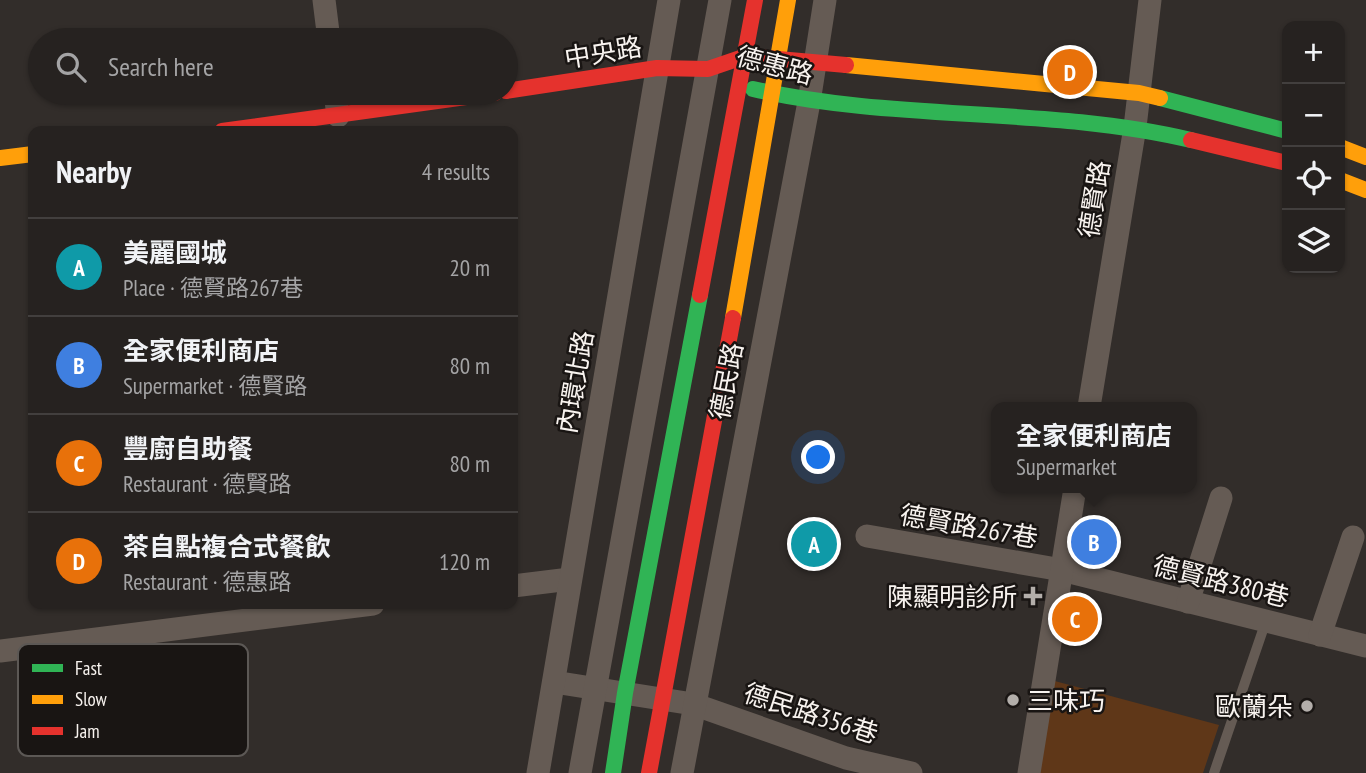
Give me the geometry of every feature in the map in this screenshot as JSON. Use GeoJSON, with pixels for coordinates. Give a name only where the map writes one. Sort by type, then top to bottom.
{"type":"FeatureCollection","features":[{"type":"Feature","properties":{"kind":"street"},"geometry":{"type":"LineString","coordinates":[[324,0],[327,28]]}},
{"type":"Feature","properties":{"kind":"street","name":"內環北路"},"geometry":{"type":"LineString","coordinates":[[538,773],[669,0]]}},
{"type":"Feature","properties":{"kind":"street"},"geometry":{"type":"LineString","coordinates":[[580,773],[720,0]]}},
{"type":"Feature","properties":{"kind":"street","name":"德民路"},"geometry":{"type":"LineString","coordinates":[[613,773],[625,693],[755,0]]}},
{"type":"Feature","properties":{"kind":"street","name":"德民路"},"geometry":{"type":"LineString","coordinates":[[649,773],[720,391],[788,0]]}},
{"type":"Feature","properties":{"kind":"street","name":"德民路"},"geometry":{"type":"LineString","coordinates":[[682,773],[809,102],[825,0]]}},
{"type":"Feature","properties":{"kind":"street","name":"德賢路"},"geometry":{"type":"LineString","coordinates":[[1089,402],[1135,127],[1150,0]]}},
{"type":"Feature","properties":{"kind":"street","name":"德惠路"},"geometry":{"type":"LineString","coordinates":[[708,69],[746,56],[1139,93],[1282,130]]}},
{"type":"Feature","properties":{"kind":"street","name":"中央路"},"geometry":{"type":"LineString","coordinates":[[518,89],[657,68],[708,69]]}},
{"type":"Feature","properties":{"kind":"street","name":"德惠路"},"geometry":{"type":"LineString","coordinates":[[708,69],[740,86],[809,102],[1135,127],[1282,162]]}},
{"type":"Feature","properties":{"kind":"street"},"geometry":{"type":"LineString","coordinates":[[337,105],[338,116]]}},
{"type":"Feature","properties":{"kind":"street"},"geometry":{"type":"LineString","coordinates":[[278,126],[413,105]]}},
{"type":"Feature","properties":{"kind":"street"},"geometry":{"type":"LineString","coordinates":[[1345,149],[1366,157]]}},
{"type":"Feature","properties":{"kind":"street"},"geometry":{"type":"LineString","coordinates":[[0,158],[28,155]]}},
{"type":"Feature","properties":{"kind":"street"},"geometry":{"type":"LineString","coordinates":[[1345,182],[1366,190]]}},
{"type":"Feature","properties":{"kind":"street"},"geometry":{"type":"LineString","coordinates":[[1029,773],[1074,493]]}},
{"type":"Feature","properties":{"kind":"street"},"geometry":{"type":"LineString","coordinates":[[1188,602],[1222,498]]}},
{"type":"Feature","properties":{"kind":"street","name":"德賢路267巷"},"geometry":{"type":"LineString","coordinates":[[867,536],[1062,570]]}},
{"type":"Feature","properties":{"kind":"street"},"geometry":{"type":"LineString","coordinates":[[1320,635],[1353,537]]}},
{"type":"Feature","properties":{"kind":"street","name":"德賢路380巷"},"geometry":{"type":"LineString","coordinates":[[1062,570],[1366,646]]}},
{"type":"Feature","properties":{"kind":"street"},"geometry":{"type":"LineString","coordinates":[[518,585],[570,579]]}},
{"type":"Feature","properties":{"kind":"street"},"geometry":{"type":"LineString","coordinates":[[51,644],[307,609]]}},
{"type":"Feature","properties":{"kind":"street"},"geometry":{"type":"LineString","coordinates":[[0,651],[18,649]]}},
{"type":"Feature","properties":{"kind":"street","name":"德民路356巷"},"geometry":{"type":"LineString","coordinates":[[554,682],[693,704],[845,766],[911,773]]}},
{"type":"Feature","properties":{"kind":"lane"},"geometry":{"type":"LineString","coordinates":[[1214,773],[1266,621]]}},
{"type":"Feature","properties":{"kind":"shaded area"},"geometry":{"type":"Polygon","coordinates":[[[1051,680],[1219,725],[1203,773],[1033,773],[1051,680]]]}},
{"type":"Feature","properties":{"kind":"traffic: fast"},"geometry":{"type":"LineString","coordinates":[[753,89],[862,106],[1082,122],[1191,140]]}},
{"type":"Feature","properties":{"kind":"traffic: fast"},"geometry":{"type":"LineString","coordinates":[[1160,98],[1282,130]]}},
{"type":"Feature","properties":{"kind":"traffic: fast"},"geometry":{"type":"LineString","coordinates":[[613,773],[625,693],[700,295]]}},
{"type":"Feature","properties":{"kind":"traffic: slow"},"geometry":{"type":"LineString","coordinates":[[733,318],[788,0]]}},
{"type":"Feature","properties":{"kind":"traffic: slow"},"geometry":{"type":"LineString","coordinates":[[846,65],[1139,93],[1160,98]]}},
{"type":"Feature","properties":{"kind":"traffic: slow"},"geometry":{"type":"LineString","coordinates":[[1345,149],[1366,157]]}},
{"type":"Feature","properties":{"kind":"traffic: slow"},"geometry":{"type":"LineString","coordinates":[[0,158],[28,155]]}},
{"type":"Feature","properties":{"kind":"traffic: slow"},"geometry":{"type":"LineString","coordinates":[[1345,182],[1366,190]]}},
{"type":"Feature","properties":{"kind":"traffic: jam"},"geometry":{"type":"LineString","coordinates":[[700,295],[755,0]]}},
{"type":"Feature","properties":{"kind":"traffic: jam"},"geometry":{"type":"LineString","coordinates":[[518,89],[657,68],[708,69],[746,56],[846,65]]}},
{"type":"Feature","properties":{"kind":"traffic: jam"},"geometry":{"type":"LineString","coordinates":[[258,126],[409,105]]}},
{"type":"Feature","properties":{"kind":"traffic: jam"},"geometry":{"type":"LineString","coordinates":[[1191,140],[1282,162]]}},
{"type":"Feature","properties":{"kind":"traffic: jam"},"geometry":{"type":"LineString","coordinates":[[649,773],[733,318]]}},
{"type":"Feature","properties":{"kind":"place","name":"茶自點複合式餐飲"},"geometry":{"type":"Point","coordinates":[1070,72]}},
{"type":"Feature","properties":{"kind":"place","name":"全家便利商店"},"geometry":{"type":"Point","coordinates":[1094,542]}},
{"type":"Feature","properties":{"kind":"place","name":"美麗國城"},"geometry":{"type":"Point","coordinates":[814,544]}},
{"type":"Feature","properties":{"kind":"place","name":"陳顯明診所"},"geometry":{"type":"Point","coordinates":[1033,596]}},
{"type":"Feature","properties":{"kind":"place","name":"豐廚自助餐"},"geometry":{"type":"Point","coordinates":[1075,619]}},
{"type":"Feature","properties":{"kind":"place","name":"三味巧"},"geometry":{"type":"Point","coordinates":[1013,700]}},
{"type":"Feature","properties":{"kind":"place","name":"歐蘭朵"},"geometry":{"type":"Point","coordinates":[1307,706]}}]}
